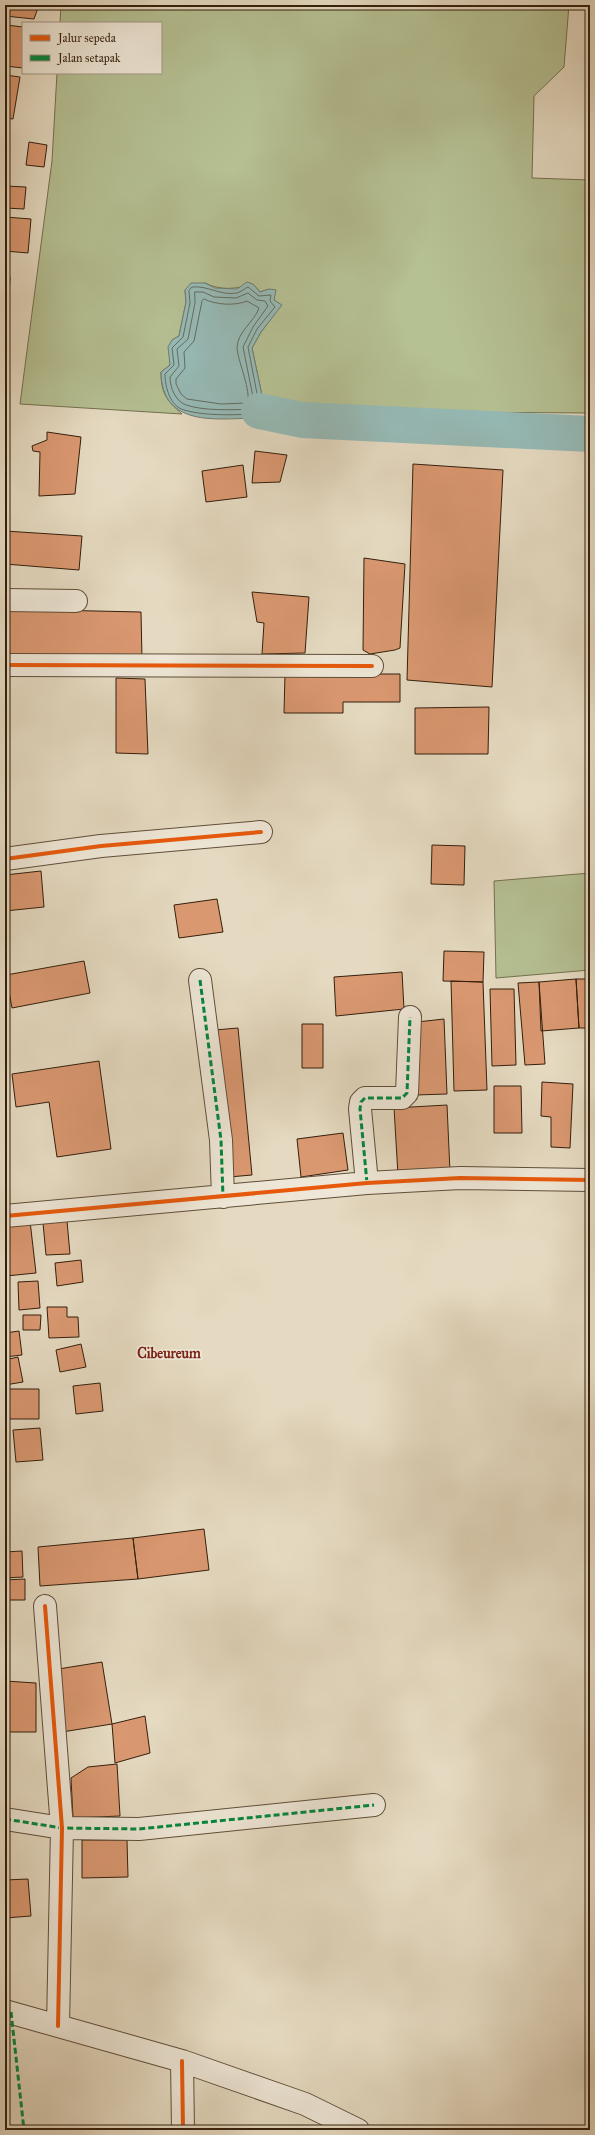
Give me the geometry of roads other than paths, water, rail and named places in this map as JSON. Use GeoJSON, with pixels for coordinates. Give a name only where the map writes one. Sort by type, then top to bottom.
{"type":"FeatureCollection","features":[{"type":"Feature","properties":{"kind":"street"},"geometry":{"type":"LineString","coordinates":[[5,600],[76,601]]}},
{"type":"Feature","properties":{"kind":"street"},"geometry":{"type":"LineString","coordinates":[[5,665],[372,666]]}},
{"type":"Feature","properties":{"kind":"street"},"geometry":{"type":"LineString","coordinates":[[5,859],[101,846],[262,832]]}},
{"type":"Feature","properties":{"kind":"street"},"geometry":{"type":"LineString","coordinates":[[200,980],[221,1140],[223,1197]]}},
{"type":"Feature","properties":{"kind":"street"},"geometry":{"type":"LineString","coordinates":[[367,1183],[360,1109],[361,1102],[365,1098],[402,1098],[407,1093],[410,1017]]}},
{"type":"Feature","properties":{"kind":"street"},"geometry":{"type":"LineString","coordinates":[[5,1216],[367,1183],[460,1178],[590,1180]]}},
{"type":"Feature","properties":{"kind":"street"},"geometry":{"type":"LineString","coordinates":[[45,1606],[62,1828],[58,2026]]}},
{"type":"Feature","properties":{"kind":"street"},"geometry":{"type":"LineString","coordinates":[[5,1819],[62,1828],[139,1829],[374,1805]]}},
{"type":"Feature","properties":{"kind":"street"},"geometry":{"type":"LineString","coordinates":[[5,2011],[182,2061],[305,2104],[358,2130]]}},
{"type":"Feature","properties":{"kind":"street"},"geometry":{"type":"LineString","coordinates":[[182,2061],[183,2130]]}},
{"type":"Feature","properties":{"kind":"water"},"geometry":{"type":"Polygon","coordinates":[[[247,282],[253,284],[260,292],[269,289],[276,290],[274,300],[282,305],[261,332],[252,348],[264,405],[255,418],[208,418],[193,416],[181,411],[170,403],[164,390],[161,372],[170,365],[168,347],[172,340],[179,336],[186,302],[185,290],[191,283],[205,283],[215,288],[237,289],[247,282]]]}},
{"type":"Feature","properties":{"kind":"waterway"},"geometry":{"type":"LineString","coordinates":[[259,411],[302,420],[590,434]]}},
{"type":"Feature","properties":{"kind":"district","name":"Cibeureum"},"geometry":{"type":"Point","coordinates":[169,1353]}}]}
